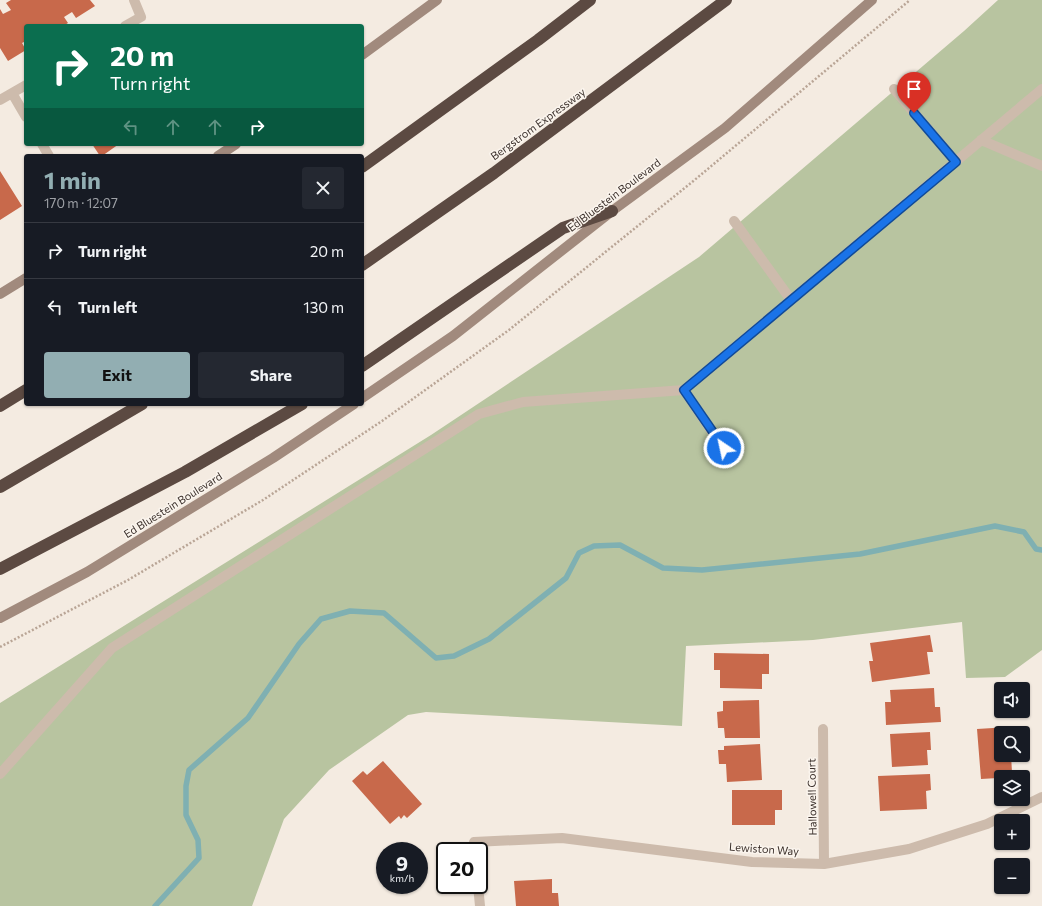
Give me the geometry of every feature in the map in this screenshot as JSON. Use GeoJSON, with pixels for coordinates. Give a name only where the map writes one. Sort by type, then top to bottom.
{"type":"FeatureCollection","features":[{"type":"Feature","properties":{"kind":"highway"},"geometry":{"type":"LineString","coordinates":[[364,166],[538,40],[590,0]]}},
{"type":"Feature","properties":{"kind":"highway","name":"Bergstrom Expressway"},"geometry":{"type":"LineString","coordinates":[[364,263],[494,173],[726,0]]}},
{"type":"Feature","properties":{"kind":"highway"},"geometry":{"type":"LineString","coordinates":[[364,365],[564,228],[612,211]]}},
{"type":"Feature","properties":{"kind":"highway"},"geometry":{"type":"LineString","coordinates":[[0,406],[24,391]]}},
{"type":"Feature","properties":{"kind":"highway"},"geometry":{"type":"LineString","coordinates":[[0,487],[139,406]]}},
{"type":"Feature","properties":{"kind":"highway"},"geometry":{"type":"LineString","coordinates":[[0,569],[185,472],[299,406]]}},
{"type":"Feature","properties":{"kind":"main road"},"geometry":{"type":"LineString","coordinates":[[364,54],[437,0]]}},
{"type":"Feature","properties":{"kind":"main road","name":"Ed Bluestein Boulevard"},"geometry":{"type":"LineString","coordinates":[[364,397],[453,336],[612,211],[725,128],[872,0]]}},
{"type":"Feature","properties":{"kind":"main road"},"geometry":{"type":"LineString","coordinates":[[221,154],[233,146]]}},
{"type":"Feature","properties":{"kind":"main road"},"geometry":{"type":"LineString","coordinates":[[0,294],[24,279]]}},
{"type":"Feature","properties":{"kind":"main road","name":"Ed Bluestein Boulevard"},"geometry":{"type":"LineString","coordinates":[[0,618],[87,572],[273,458],[351,406]]}},
{"type":"Feature","properties":{"kind":"street"},"geometry":{"type":"LineString","coordinates":[[129,24],[141,17],[134,0]]}},
{"type":"Feature","properties":{"kind":"street"},"geometry":{"type":"LineString","coordinates":[[0,100],[24,86]]}},
{"type":"Feature","properties":{"kind":"street"},"geometry":{"type":"LineString","coordinates":[[894,89],[956,162]]}},
{"type":"Feature","properties":{"kind":"street"},"geometry":{"type":"LineString","coordinates":[[0,774],[112,648],[479,414],[523,402],[684,390],[1042,89]]}},
{"type":"Feature","properties":{"kind":"street"},"geometry":{"type":"LineString","coordinates":[[12,93],[24,114]]}},
{"type":"Feature","properties":{"kind":"street"},"geometry":{"type":"LineString","coordinates":[[981,140],[1042,166]]}},
{"type":"Feature","properties":{"kind":"street"},"geometry":{"type":"LineString","coordinates":[[734,221],[791,300]]}},
{"type":"Feature","properties":{"kind":"street"},"geometry":{"type":"LineString","coordinates":[[684,390],[724,448]]}},
{"type":"Feature","properties":{"kind":"street","name":"Hallowell Court"},"geometry":{"type":"LineString","coordinates":[[823,729],[824,864]]}},
{"type":"Feature","properties":{"kind":"street","name":"Lewiston Way"},"geometry":{"type":"LineString","coordinates":[[488,846],[562,838],[752,862],[824,864],[909,849],[987,824],[1042,797]]}},
{"type":"Feature","properties":{"kind":"street"},"geometry":{"type":"LineString","coordinates":[[479,894],[480,906]]}},
{"type":"Feature","properties":{"kind":"green space"},"geometry":{"type":"Polygon","coordinates":[[[998,0],[1042,0],[1042,650],[1005,677],[966,678],[962,622],[813,640],[686,646],[682,726],[426,712],[408,715],[329,770],[284,819],[252,906],[0,906],[0,703],[431,435],[699,257],[964,31],[998,0]]]}},
{"type":"Feature","properties":{"kind":"building"},"geometry":{"type":"Polygon","coordinates":[[[11,0],[90,0],[95,6],[76,18],[72,12],[64,17],[68,23],[66,24],[24,24],[24,42],[22,43],[24,51],[8,61],[0,48],[0,9],[3,14],[11,10],[6,3],[11,0]]]}},
{"type":"Feature","properties":{"kind":"building"},"geometry":{"type":"Polygon","coordinates":[[[93,146],[116,146],[105,154],[99,154],[93,146]]]}},
{"type":"Feature","properties":{"kind":"building"},"geometry":{"type":"Polygon","coordinates":[[[0,171],[22,206],[0,220],[0,171]]]}},
{"type":"Feature","properties":{"kind":"building"},"geometry":{"type":"Polygon","coordinates":[[[930,635],[933,652],[927,652],[930,674],[872,682],[869,661],[873,661],[870,643],[930,635]]]}},
{"type":"Feature","properties":{"kind":"building"},"geometry":{"type":"Polygon","coordinates":[[[714,653],[769,654],[769,674],[762,674],[762,689],[720,688],[720,670],[714,670],[714,653]]]}},
{"type":"Feature","properties":{"kind":"building"},"geometry":{"type":"Polygon","coordinates":[[[934,688],[935,707],[940,707],[941,722],[886,725],[885,702],[891,702],[890,690],[934,688]]]}},
{"type":"Feature","properties":{"kind":"building"},"geometry":{"type":"Polygon","coordinates":[[[759,700],[760,738],[725,738],[724,728],[718,728],[717,712],[723,711],[723,701],[759,700]]]}},
{"type":"Feature","properties":{"kind":"building"},"geometry":{"type":"Polygon","coordinates":[[[994,728],[994,762],[1011,762],[1012,770],[994,770],[994,778],[981,779],[977,729],[994,728]]]}},
{"type":"Feature","properties":{"kind":"building"},"geometry":{"type":"Polygon","coordinates":[[[930,732],[931,750],[927,750],[928,765],[892,767],[890,734],[930,732]]]}},
{"type":"Feature","properties":{"kind":"building"},"geometry":{"type":"Polygon","coordinates":[[[760,744],[762,780],[727,782],[726,764],[719,764],[718,750],[724,750],[724,746],[760,744]]]}},
{"type":"Feature","properties":{"kind":"building"},"geometry":{"type":"Polygon","coordinates":[[[383,761],[422,804],[407,818],[404,815],[401,819],[399,816],[390,824],[352,781],[363,771],[367,775],[383,761]]]}},
{"type":"Feature","properties":{"kind":"building"},"geometry":{"type":"Polygon","coordinates":[[[930,774],[931,790],[926,791],[927,809],[880,811],[878,776],[930,774]]]}},
{"type":"Feature","properties":{"kind":"building"},"geometry":{"type":"Polygon","coordinates":[[[732,790],[782,790],[782,810],[775,810],[775,825],[732,825],[732,790]]]}},
{"type":"Feature","properties":{"kind":"building"},"geometry":{"type":"Polygon","coordinates":[[[552,879],[552,893],[558,893],[559,906],[516,906],[514,881],[552,879]]]}},
{"type":"Feature","properties":{"kind":"waterway"},"geometry":{"type":"LineString","coordinates":[[155,906],[199,858],[198,840],[186,815],[186,786],[189,770],[248,718],[299,644],[321,619],[350,611],[384,613],[436,658],[454,656],[489,639],[566,578],[579,553],[594,546],[620,545],[663,568],[702,570],[860,554],[995,526],[1024,532],[1036,549],[1042,550]]}},
{"type":"Feature","properties":{"kind":"route"},"geometry":{"type":"LineString","coordinates":[[724,448],[684,390],[956,162],[914,113]]}}]}
